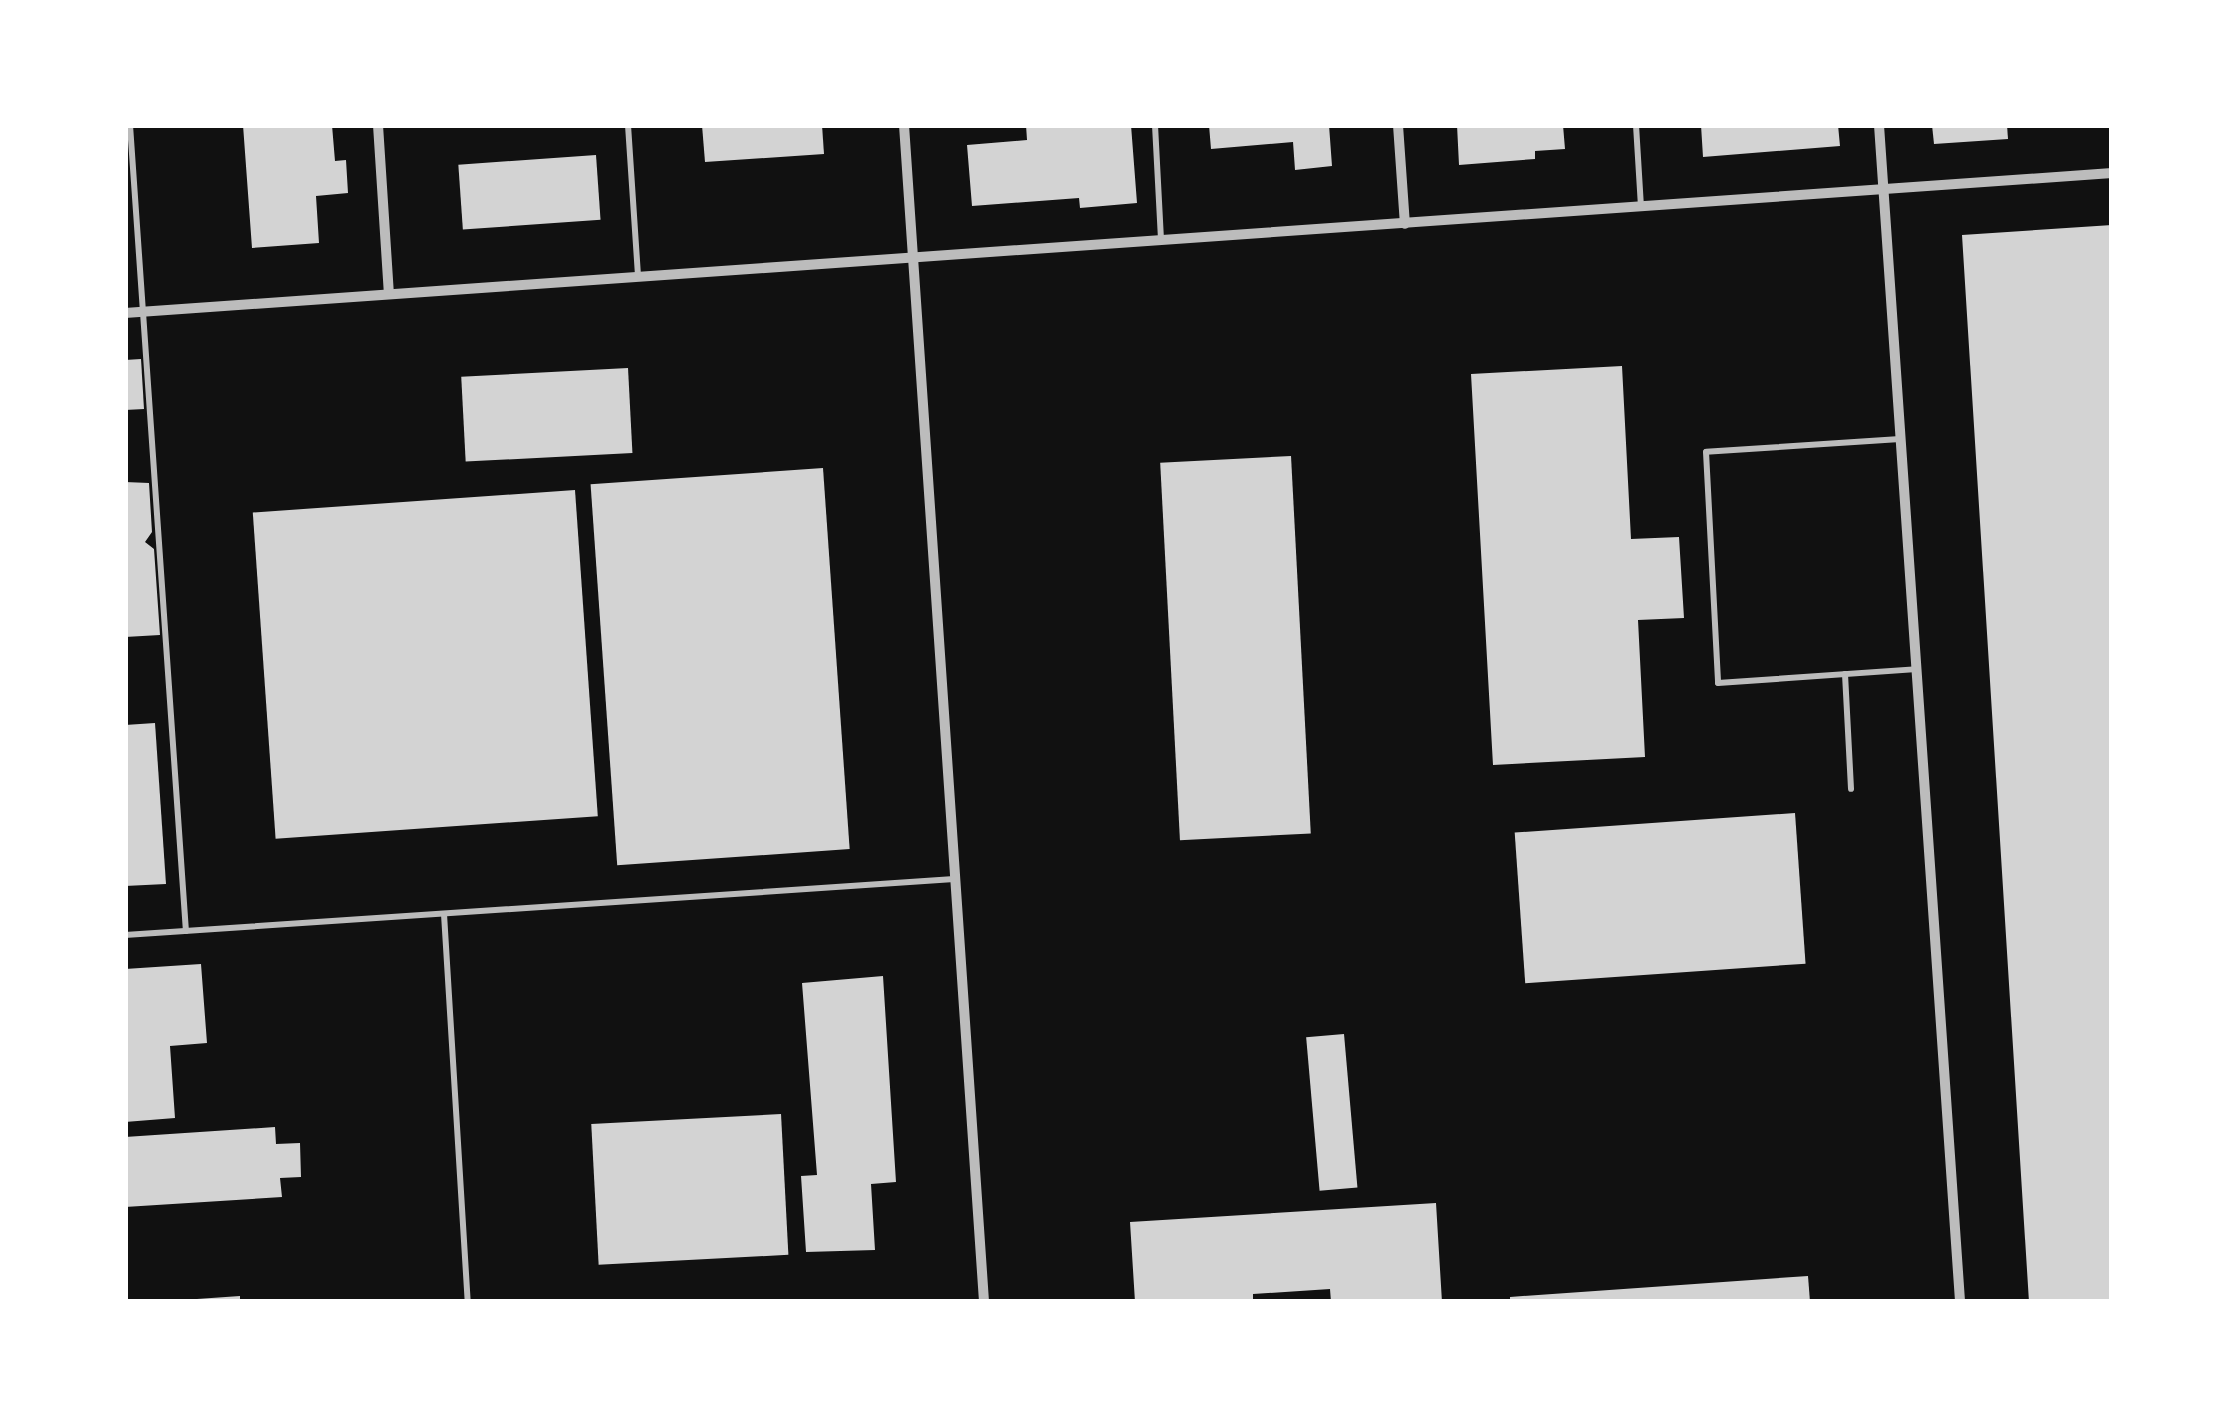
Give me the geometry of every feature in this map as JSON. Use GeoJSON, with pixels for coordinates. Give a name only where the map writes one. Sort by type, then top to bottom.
{"type":"FeatureCollection","features":[{"type":"Feature","properties":{"kind":"street"},"geometry":{"type":"LineString","coordinates":[[378,125],[389,294]]}},
{"type":"Feature","properties":{"kind":"street"},"geometry":{"type":"LineString","coordinates":[[904,125],[984,1302]]}},
{"type":"Feature","properties":{"kind":"street"},"geometry":{"type":"LineString","coordinates":[[1398,125],[1405,224]]}},
{"type":"Feature","properties":{"kind":"street"},"geometry":{"type":"LineString","coordinates":[[1879,125],[1960,1302]]}},
{"type":"Feature","properties":{"kind":"street"},"geometry":{"type":"LineString","coordinates":[[125,313],[2112,173]]}},
{"type":"Feature","properties":{"kind":"lane"},"geometry":{"type":"LineString","coordinates":[[130,125],[186,931]]}},
{"type":"Feature","properties":{"kind":"lane"},"geometry":{"type":"LineString","coordinates":[[628,125],[638,275]]}},
{"type":"Feature","properties":{"kind":"lane"},"geometry":{"type":"LineString","coordinates":[[1154,125],[1162,241]]}},
{"type":"Feature","properties":{"kind":"lane"},"geometry":{"type":"LineString","coordinates":[[1636,125],[1641,207]]}},
{"type":"Feature","properties":{"kind":"lane"},"geometry":{"type":"LineString","coordinates":[[1901,439],[1706,452],[1718,682],[1917,669]]}},
{"type":"Feature","properties":{"kind":"lane"},"geometry":{"type":"LineString","coordinates":[[1845,674],[1851,789]]}},
{"type":"Feature","properties":{"kind":"lane"},"geometry":{"type":"LineString","coordinates":[[125,936],[954,879]]}},
{"type":"Feature","properties":{"kind":"lane"},"geometry":{"type":"LineString","coordinates":[[444,914],[468,1302]]}},
{"type":"Feature","properties":{"kind":"building"},"geometry":{"type":"Polygon","coordinates":[[[243,125],[332,125],[335,161],[346,160],[348,193],[316,196],[319,243],[252,248],[243,125]]]}},
{"type":"Feature","properties":{"kind":"building"},"geometry":{"type":"Polygon","coordinates":[[[702,125],[822,125],[824,154],[705,162],[702,125]]]}},
{"type":"Feature","properties":{"kind":"building"},"geometry":{"type":"Polygon","coordinates":[[[1026,125],[1131,125],[1137,203],[1080,208],[1079,198],[972,206],[967,145],[1027,140],[1026,125]]]}},
{"type":"Feature","properties":{"kind":"building"},"geometry":{"type":"Polygon","coordinates":[[[1209,125],[1329,125],[1332,166],[1295,170],[1293,142],[1211,149],[1209,125]]]}},
{"type":"Feature","properties":{"kind":"building"},"geometry":{"type":"Polygon","coordinates":[[[1457,125],[1563,125],[1565,149],[1535,151],[1535,159],[1459,165],[1457,125]]]}},
{"type":"Feature","properties":{"kind":"building"},"geometry":{"type":"Polygon","coordinates":[[[1701,125],[1838,125],[1840,146],[1703,157],[1701,125]]]}},
{"type":"Feature","properties":{"kind":"building"},"geometry":{"type":"Polygon","coordinates":[[[1932,125],[2007,125],[2008,139],[1934,144],[1932,125]]]}},
{"type":"Feature","properties":{"kind":"building"},"geometry":{"type":"Polygon","coordinates":[[[596,155],[601,220],[463,229],[458,165],[596,155]]]}},
{"type":"Feature","properties":{"kind":"building"},"geometry":{"type":"Polygon","coordinates":[[[2112,225],[2112,1302],[2029,1302],[1962,235],[2112,225]]]}},
{"type":"Feature","properties":{"kind":"building"},"geometry":{"type":"Polygon","coordinates":[[[141,359],[144,409],[125,410],[125,360],[141,359]]]}},
{"type":"Feature","properties":{"kind":"building"},"geometry":{"type":"Polygon","coordinates":[[[1622,366],[1631,539],[1679,537],[1684,618],[1638,620],[1645,757],[1493,765],[1471,374],[1622,366]]]}},
{"type":"Feature","properties":{"kind":"building"},"geometry":{"type":"Polygon","coordinates":[[[628,368],[632,453],[466,462],[461,377],[628,368]]]}},
{"type":"Feature","properties":{"kind":"building"},"geometry":{"type":"Polygon","coordinates":[[[1291,456],[1311,833],[1180,840],[1160,463],[1291,456]]]}},
{"type":"Feature","properties":{"kind":"building"},"geometry":{"type":"Polygon","coordinates":[[[823,468],[850,849],[617,865],[591,484],[823,468]]]}},
{"type":"Feature","properties":{"kind":"building"},"geometry":{"type":"Polygon","coordinates":[[[125,482],[149,483],[152,532],[145,542],[154,549],[160,635],[125,637],[125,482]]]}},
{"type":"Feature","properties":{"kind":"building"},"geometry":{"type":"Polygon","coordinates":[[[575,490],[598,816],[276,839],[253,513],[575,490]]]}},
{"type":"Feature","properties":{"kind":"building"},"geometry":{"type":"Polygon","coordinates":[[[155,723],[166,884],[125,886],[125,725],[155,723]]]}},
{"type":"Feature","properties":{"kind":"building"},"geometry":{"type":"Polygon","coordinates":[[[1795,813],[1806,964],[1525,983],[1515,833],[1795,813]]]}},
{"type":"Feature","properties":{"kind":"building"},"geometry":{"type":"Polygon","coordinates":[[[201,964],[207,1043],[170,1046],[175,1118],[125,1122],[125,969],[201,964]]]}},
{"type":"Feature","properties":{"kind":"building"},"geometry":{"type":"Polygon","coordinates":[[[883,976],[896,1182],[871,1184],[875,1250],[806,1252],[801,1176],[817,1175],[802,983],[883,976]]]}},
{"type":"Feature","properties":{"kind":"building"},"geometry":{"type":"Polygon","coordinates":[[[1344,1034],[1357,1187],[1320,1191],[1306,1037],[1344,1034]]]}},
{"type":"Feature","properties":{"kind":"building"},"geometry":{"type":"Polygon","coordinates":[[[781,1114],[788,1255],[599,1265],[591,1124],[781,1114]]]}},
{"type":"Feature","properties":{"kind":"building"},"geometry":{"type":"Polygon","coordinates":[[[275,1127],[276,1144],[300,1143],[301,1177],[280,1178],[282,1197],[125,1207],[125,1137],[275,1127]]]}},
{"type":"Feature","properties":{"kind":"building"},"geometry":{"type":"Polygon","coordinates":[[[1436,1203],[1442,1302],[1331,1302],[1330,1289],[1253,1294],[1253,1302],[1135,1302],[1130,1222],[1436,1203]]]}},
{"type":"Feature","properties":{"kind":"building"},"geometry":{"type":"Polygon","coordinates":[[[1808,1276],[1810,1302],[1510,1302],[1510,1297],[1808,1276]]]}},
{"type":"Feature","properties":{"kind":"building"},"geometry":{"type":"Polygon","coordinates":[[[240,1296],[240,1302],[197,1302],[197,1299],[240,1296]]]}}]}
